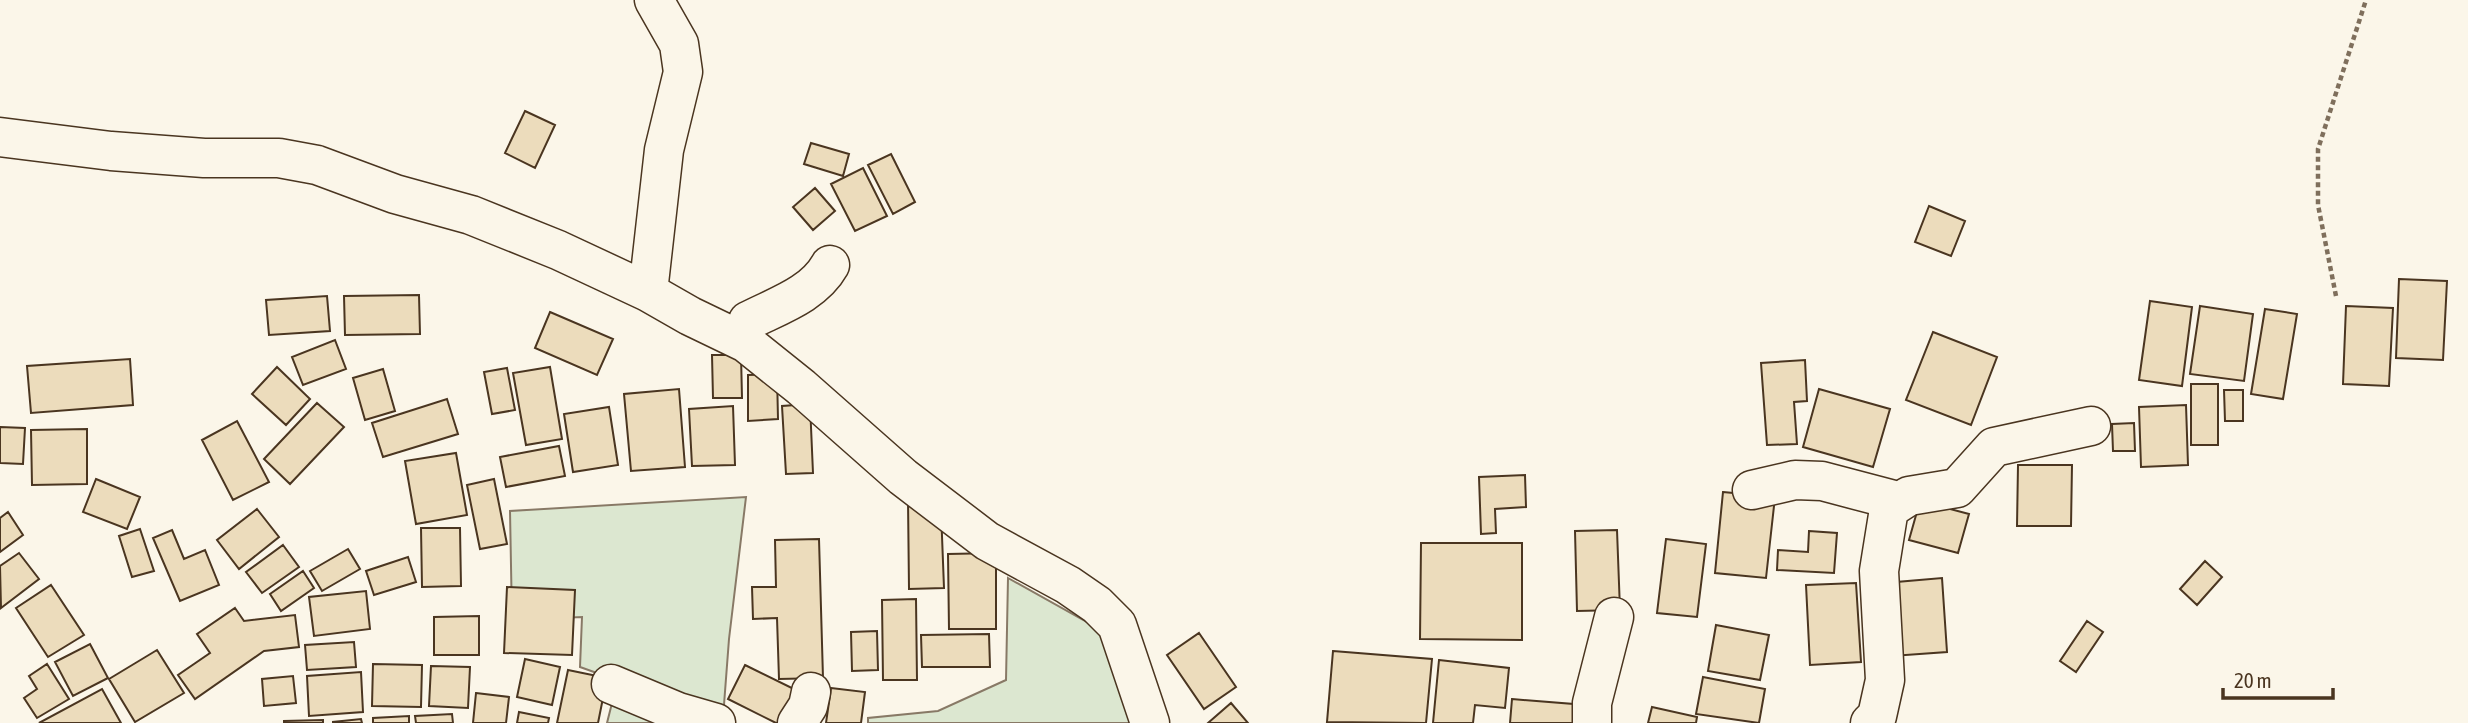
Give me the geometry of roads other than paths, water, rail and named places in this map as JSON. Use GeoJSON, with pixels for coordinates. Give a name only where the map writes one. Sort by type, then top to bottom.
{"type":"FeatureCollection","features":[{"type":"Feature","properties":{"kind":"street"},"geometry":{"type":"LineString","coordinates":[[649,285],[664,150],[683,72],[678,44],[654,0]]}},
{"type":"Feature","properties":{"kind":"street"},"geometry":{"type":"LineString","coordinates":[[0,137],[111,151],[205,158],[279,158],[317,165],[394,194],[471,215],[709,310],[748,321],[766,341],[953,497],[990,524],[1112,598],[1125,619],[1161,723]]}},
{"type":"Feature","properties":{"kind":"street"},"geometry":{"type":"LineString","coordinates":[[748,321],[804,293],[824,275],[830,265]]}},
{"type":"Feature","properties":{"kind":"street"},"geometry":{"type":"LineString","coordinates":[[649,285],[690,316],[746,343],[801,387],[903,477],[987,541],[1068,585],[1097,605],[1116,625],[1150,723]]}},
{"type":"Feature","properties":{"kind":"street"},"geometry":{"type":"LineString","coordinates":[[1870,723],[1877,716],[1885,680],[1880,571],[1888,516],[1898,501],[1909,496],[1957,488],[1994,447],[2091,426]]}},
{"type":"Feature","properties":{"kind":"street"},"geometry":{"type":"LineString","coordinates":[[1752,490],[1795,480],[1822,481],[1898,501]]}},
{"type":"Feature","properties":{"kind":"street"},"geometry":{"type":"LineString","coordinates":[[1592,723],[1592,703],[1614,617]]}},
{"type":"Feature","properties":{"kind":"street"},"geometry":{"type":"LineString","coordinates":[[611,684],[678,712],[716,723]]}}]}
